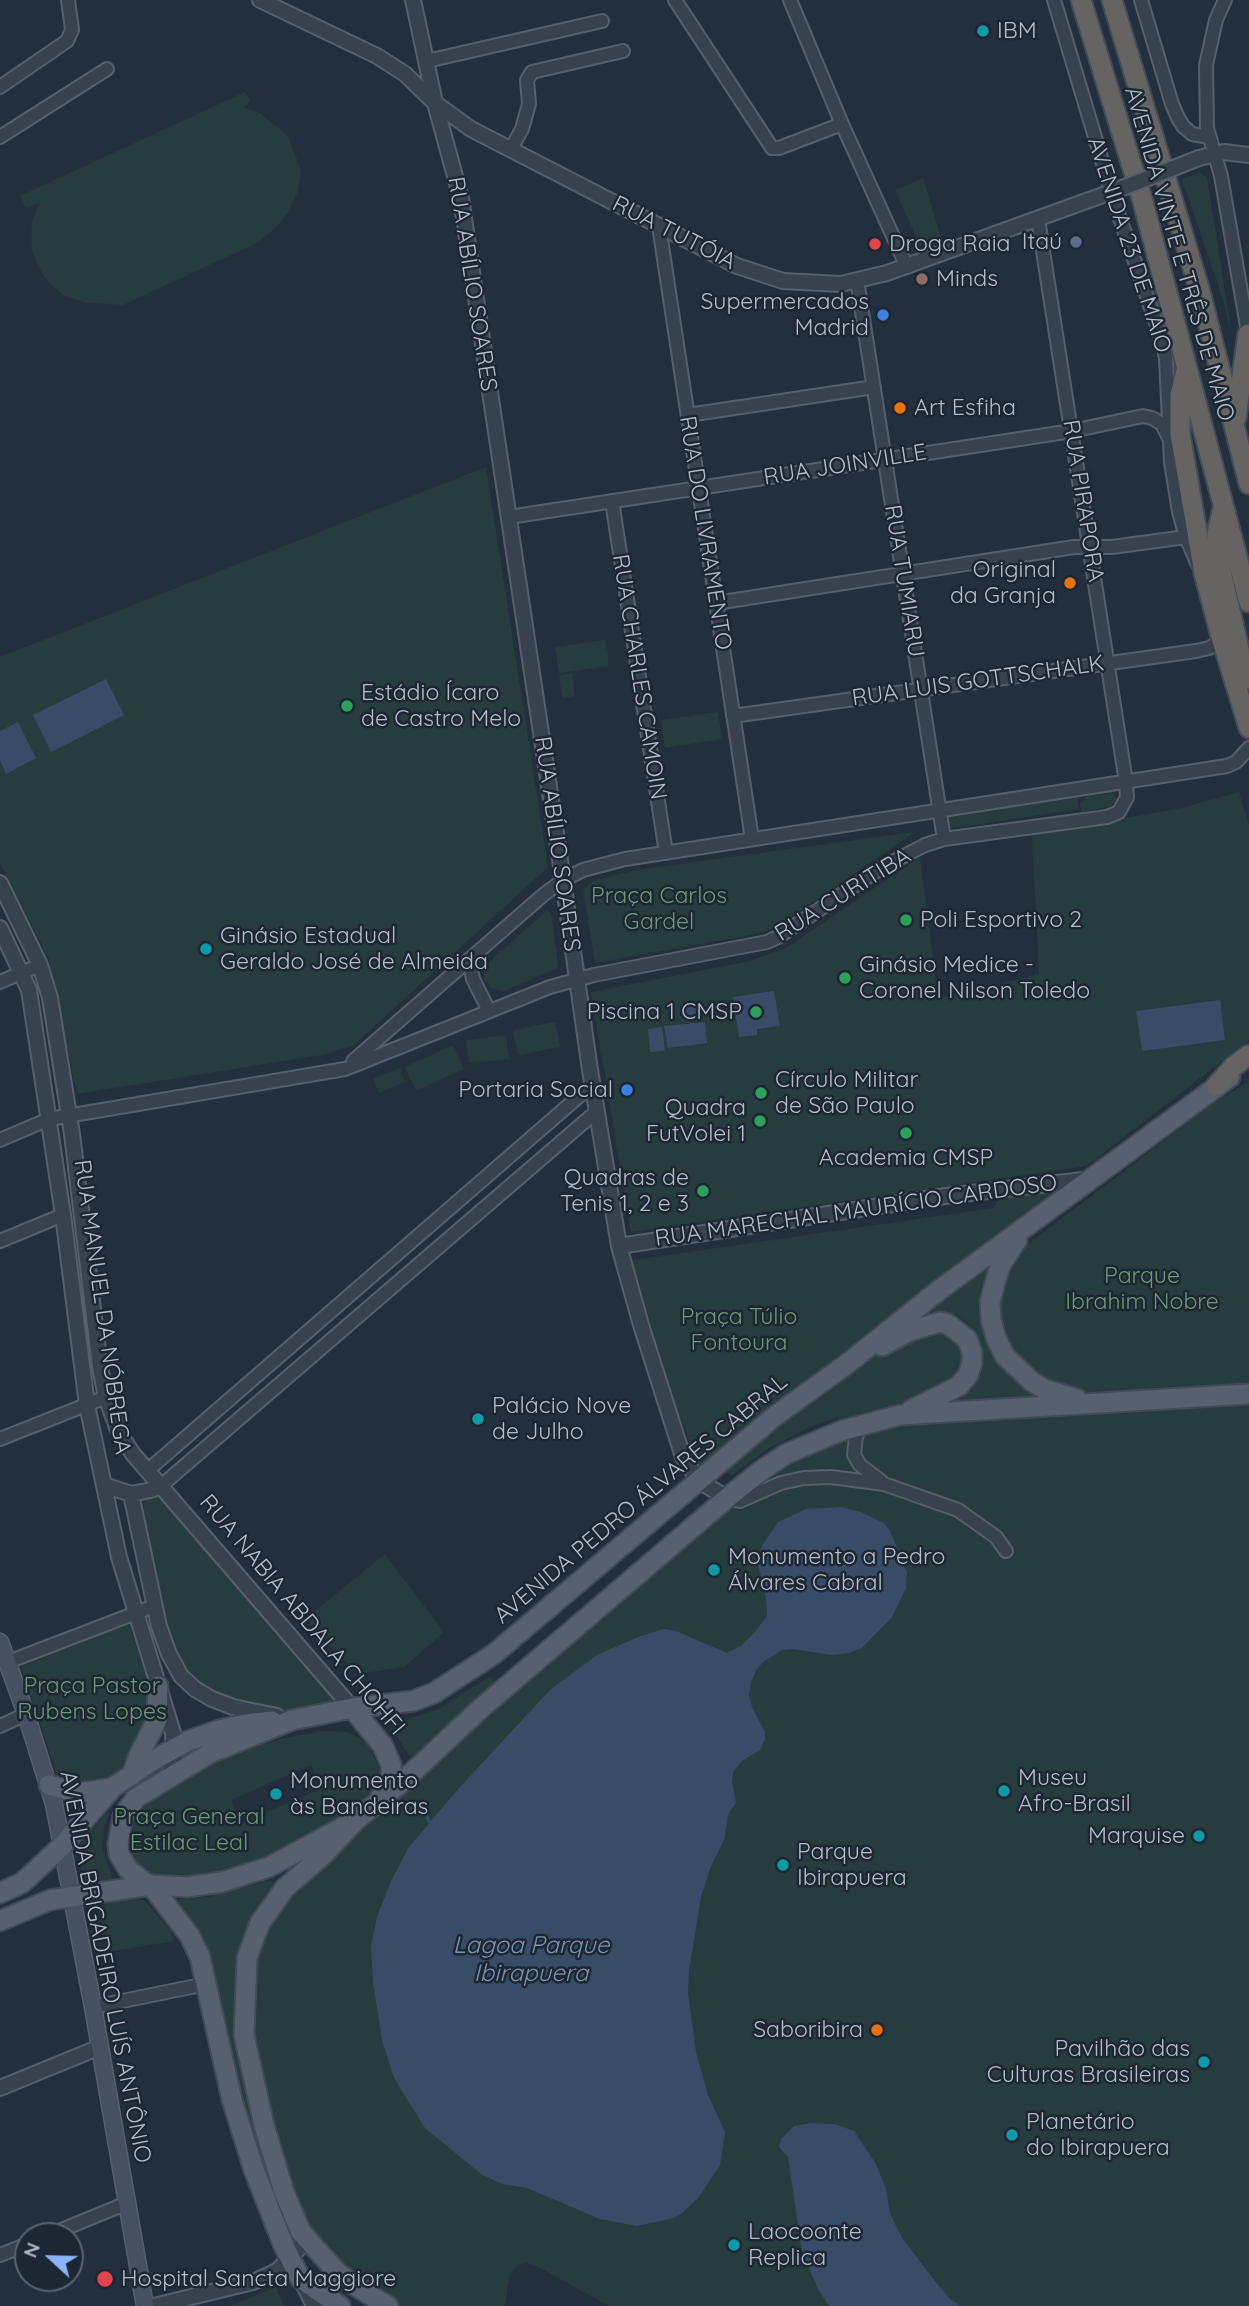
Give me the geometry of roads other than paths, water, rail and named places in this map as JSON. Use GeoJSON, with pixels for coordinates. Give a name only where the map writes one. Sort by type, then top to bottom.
{"type":"FeatureCollection","features":[{"type":"Feature","properties":{"kind":"highway","name":"AVENIDA VINTE E TRÊS DE MAIO"},"geometry":{"type":"LineString","coordinates":[[1081,0],[1143,202],[1249,602]]}},
{"type":"Feature","properties":{"kind":"highway","name":"AVENIDA VINTE E TRÊS DE MAIO"},"geometry":{"type":"LineString","coordinates":[[1112,0],[1199,288],[1249,484]]}},
{"type":"Feature","properties":{"kind":"highway"},"geometry":{"type":"LineString","coordinates":[[1234,426],[1249,336]]}},
{"type":"Feature","properties":{"kind":"highway"},"geometry":{"type":"LineString","coordinates":[[1187,367],[1180,394],[1181,434],[1204,573],[1249,729]]}},
{"type":"Feature","properties":{"kind":"highway"},"geometry":{"type":"LineString","coordinates":[[1224,507],[1217,534],[1219,563],[1242,662],[1249,679]]}},
{"type":"Feature","properties":{"kind":"highway"},"geometry":{"type":"LineString","coordinates":[[1216,1086],[1234,1066],[1249,1055]]}},
{"type":"Feature","properties":{"kind":"main road","name":"AVENIDA PEDRO ÁLVARES CABRAL"},"geometry":{"type":"LineString","coordinates":[[352,1708],[390,1706],[435,1693],[494,1654],[775,1416],[847,1364],[938,1291],[1216,1086],[1249,1065]]}},
{"type":"Feature","properties":{"kind":"main road"},"geometry":{"type":"LineString","coordinates":[[1029,1225],[1009,1250],[995,1283],[990,1302],[996,1338],[1005,1356],[1031,1381],[1063,1396],[1098,1403]]}},
{"type":"Feature","properties":{"kind":"main road"},"geometry":{"type":"LineString","coordinates":[[386,2306],[352,2284],[307,2240],[284,2192],[244,2035],[247,1958],[260,1923],[285,1888],[380,1799],[400,1784],[479,1710],[762,1470],[786,1454],[832,1434],[900,1415],[959,1386],[968,1376],[972,1352],[967,1339],[959,1331],[940,1322],[928,1324],[847,1364]]}},
{"type":"Feature","properties":{"kind":"main road"},"geometry":{"type":"LineString","coordinates":[[900,1415],[1249,1394]]}},
{"type":"Feature","properties":{"kind":"main road","name":"AVENIDA BRIGADEIRO LUÍS ANTÔNIO"},"geometry":{"type":"LineString","coordinates":[[0,1642],[49,1785],[93,2007],[145,2306]]}},
{"type":"Feature","properties":{"kind":"main road"},"geometry":{"type":"LineString","coordinates":[[132,1775],[138,1755],[156,1720],[158,1686]]}},
{"type":"Feature","properties":{"kind":"main road"},"geometry":{"type":"LineString","coordinates":[[0,1893],[22,1883],[62,1846],[112,1788],[174,1748],[219,1730],[352,1708]]}},
{"type":"Feature","properties":{"kind":"main road","name":"RUA NABIA ABDALA CHOHFI"},"geometry":{"type":"LineString","coordinates":[[352,1708],[383,1746],[391,1765],[391,1777],[380,1799]]}},
{"type":"Feature","properties":{"kind":"main road"},"geometry":{"type":"LineString","coordinates":[[292,1720],[210,1753],[136,1798],[123,1816],[119,1831],[119,1854],[132,1874],[151,1885],[190,1936],[200,1957],[232,2099],[254,2170],[289,2258],[300,2278],[340,2306]]}},
{"type":"Feature","properties":{"kind":"main road"},"geometry":{"type":"LineString","coordinates":[[49,1785],[79,1793],[112,1788]]}},
{"type":"Feature","properties":{"kind":"main road"},"geometry":{"type":"LineString","coordinates":[[0,1921],[40,1903],[72,1896],[151,1885],[187,1887],[222,1882],[269,1867],[356,1821]]}},
{"type":"Feature","properties":{"kind":"street"},"geometry":{"type":"LineString","coordinates":[[0,87],[71,37],[68,0]]}},
{"type":"Feature","properties":{"kind":"street","name":"RUA ABÍLIO SOARES"},"geometry":{"type":"LineString","coordinates":[[413,0],[435,103],[461,198],[592,1085],[619,1246],[682,1457],[699,1481],[727,1499]]}},
{"type":"Feature","properties":{"kind":"street"},"geometry":{"type":"LineString","coordinates":[[674,0],[768,145],[779,148],[842,124]]}},
{"type":"Feature","properties":{"kind":"street"},"geometry":{"type":"LineString","coordinates":[[790,0],[842,124],[907,267]]}},
{"type":"Feature","properties":{"kind":"street","name":"AVENIDA 23 DE MAIO"},"geometry":{"type":"LineString","coordinates":[[1054,0],[1118,190],[1164,346],[1169,438],[1179,512],[1192,555],[1204,573]]}},
{"type":"Feature","properties":{"kind":"street"},"geometry":{"type":"LineString","coordinates":[[1141,0],[1178,118],[1192,134],[1209,137]]}},
{"type":"Feature","properties":{"kind":"street"},"geometry":{"type":"LineString","coordinates":[[1224,0],[1216,20],[1206,65],[1209,137],[1207,155],[1221,176],[1249,336]]}},
{"type":"Feature","properties":{"kind":"street","name":"RUA TUTÓIA"},"geometry":{"type":"LineString","coordinates":[[266,1],[377,55],[405,74],[435,103],[471,129],[756,274],[783,281],[841,284],[907,267],[1207,155]]}},
{"type":"Feature","properties":{"kind":"street"},"geometry":{"type":"LineString","coordinates":[[427,61],[602,21]]}},
{"type":"Feature","properties":{"kind":"street"},"geometry":{"type":"LineString","coordinates":[[511,149],[522,129],[529,104],[527,80],[532,72],[623,51]]}},
{"type":"Feature","properties":{"kind":"street"},"geometry":{"type":"LineString","coordinates":[[0,137],[107,69]]}},
{"type":"Feature","properties":{"kind":"street"},"geometry":{"type":"LineString","coordinates":[[1207,155],[1229,151],[1249,155]]}},
{"type":"Feature","properties":{"kind":"street","name":"RUA PIRAPORA"},"geometry":{"type":"LineString","coordinates":[[1038,219],[1126,782]]}},
{"type":"Feature","properties":{"kind":"street","name":"RUA DO LIVRAMENTO"},"geometry":{"type":"LineString","coordinates":[[659,226],[752,839]]}},
{"type":"Feature","properties":{"kind":"street","name":"RUA TUMIARU"},"geometry":{"type":"LineString","coordinates":[[857,280],[944,839]]}},
{"type":"Feature","properties":{"kind":"street"},"geometry":{"type":"LineString","coordinates":[[688,415],[874,387]]}},
{"type":"Feature","properties":{"kind":"street","name":"RUA JOINVILLE"},"geometry":{"type":"LineString","coordinates":[[509,517],[1072,431],[1147,416],[1162,424],[1169,438]]}},
{"type":"Feature","properties":{"kind":"street","name":"RUA CHARLES CAMOIN"},"geometry":{"type":"LineString","coordinates":[[612,501],[666,853]]}},
{"type":"Feature","properties":{"kind":"street"},"geometry":{"type":"LineString","coordinates":[[716,603],[1074,547],[1112,547],[1186,537]]}},
{"type":"Feature","properties":{"kind":"street","name":"RUA LUIS GOTTSCHALK"},"geometry":{"type":"LineString","coordinates":[[733,716],[1202,650],[1222,640]]}},
{"type":"Feature","properties":{"kind":"street","name":"RUA CURITIBA"},"geometry":{"type":"LineString","coordinates":[[345,1069],[563,880],[583,870],[625,859],[1227,766],[1236,762],[1249,748]]}},
{"type":"Feature","properties":{"kind":"street","name":"RUA CURITIBA"},"geometry":{"type":"LineString","coordinates":[[0,1140],[49,1119],[345,1069],[550,987],[767,942],[881,868],[925,845],[944,839],[1113,815],[1119,812],[1127,797],[1126,782]]}},
{"type":"Feature","properties":{"kind":"street","name":"RUA MANUEL DA NÓBREGA"},"geometry":{"type":"LineString","coordinates":[[0,883],[40,965],[50,998],[69,1115],[106,1397],[119,1433],[147,1471]]}},
{"type":"Feature","properties":{"kind":"street","name":"RUA MANUEL DA NÓBREGA"},"geometry":{"type":"LineString","coordinates":[[0,928],[23,972],[29,990],[63,1215],[87,1405],[119,1557],[173,1733],[173,1764],[169,1776]]}},
{"type":"Feature","properties":{"kind":"street"},"geometry":{"type":"LineString","coordinates":[[469,960],[472,979],[489,1011]]}},
{"type":"Feature","properties":{"kind":"street"},"geometry":{"type":"LineString","coordinates":[[0,982],[40,965]]}},
{"type":"Feature","properties":{"kind":"street"},"geometry":{"type":"LineString","coordinates":[[147,1471],[592,1085]]}},
{"type":"Feature","properties":{"kind":"street"},"geometry":{"type":"LineString","coordinates":[[104,1485],[131,1494],[161,1486],[597,1111]]}},
{"type":"Feature","properties":{"kind":"street","name":"RUA MARECHAL MAURÍCIO CARDOSO"},"geometry":{"type":"LineString","coordinates":[[619,1246],[945,1196],[1093,1179]]}},
{"type":"Feature","properties":{"kind":"street"},"geometry":{"type":"LineString","coordinates":[[0,1241],[63,1215]]}},
{"type":"Feature","properties":{"kind":"street"},"geometry":{"type":"LineString","coordinates":[[371,1276],[384,1294]]}},
{"type":"Feature","properties":{"kind":"street"},"geometry":{"type":"LineString","coordinates":[[77,1339],[97,1337]]}},
{"type":"Feature","properties":{"kind":"street"},"geometry":{"type":"LineString","coordinates":[[0,1439],[106,1397]]}},
{"type":"Feature","properties":{"kind":"street"},"geometry":{"type":"LineString","coordinates":[[863,1425],[856,1436],[854,1455],[860,1465],[884,1483]]}},
{"type":"Feature","properties":{"kind":"street","name":"RUA NABIA ABDALA CHOHFI"},"geometry":{"type":"LineString","coordinates":[[147,1471],[352,1708]]}},
{"type":"Feature","properties":{"kind":"street"},"geometry":{"type":"LineString","coordinates":[[727,1499],[740,1501],[781,1483],[804,1478],[884,1483],[958,1510],[996,1538],[1006,1551]]}},
{"type":"Feature","properties":{"kind":"street"},"geometry":{"type":"LineString","coordinates":[[131,1494],[154,1606],[169,1654],[181,1676],[195,1689],[233,1707],[292,1720]]}},
{"type":"Feature","properties":{"kind":"street"},"geometry":{"type":"LineString","coordinates":[[8,1662],[154,1606]]}},
{"type":"Feature","properties":{"kind":"street"},"geometry":{"type":"LineString","coordinates":[[0,1726],[26,1714]]}},
{"type":"Feature","properties":{"kind":"street"},"geometry":{"type":"LineString","coordinates":[[93,2007],[206,1984]]}},
{"type":"Feature","properties":{"kind":"street"},"geometry":{"type":"LineString","coordinates":[[0,2088],[100,2047]]}},
{"type":"Feature","properties":{"kind":"street"},"geometry":{"type":"LineString","coordinates":[[81,2222],[127,2203]]}},
{"type":"Feature","properties":{"kind":"street"},"geometry":{"type":"LineString","coordinates":[[154,2306],[253,2282],[277,2271],[307,2240]]}},
{"type":"Feature","properties":{"kind":"street"},"geometry":{"type":"LineString","coordinates":[[300,2278],[314,2306]]}},
{"type":"Feature","properties":{"kind":"water"},"geometry":{"type":"Polygon","coordinates":[[[106,679],[124,715],[51,752],[33,715],[106,679]]]}},
{"type":"Feature","properties":{"kind":"water"},"geometry":{"type":"Polygon","coordinates":[[[18,722],[36,758],[6,774],[0,760],[0,731],[18,722]]]}},
{"type":"Feature","properties":{"kind":"water","name":"Piscina 1 CMSP"},"geometry":{"type":"Polygon","coordinates":[[[774,991],[780,1026],[757,1029],[757,1035],[739,1037],[733,997],[774,991]]]}},
{"type":"Feature","properties":{"kind":"water"},"geometry":{"type":"Polygon","coordinates":[[[1220,1000],[1225,1040],[1142,1051],[1136,1011],[1220,1000]]]}},
{"type":"Feature","properties":{"kind":"water"},"geometry":{"type":"Polygon","coordinates":[[[700,1002],[702,1016],[684,1015],[686,1004],[700,1002]]]}},
{"type":"Feature","properties":{"kind":"water"},"geometry":{"type":"Polygon","coordinates":[[[705,1022],[707,1043],[668,1048],[664,1026],[705,1022]]]}},
{"type":"Feature","properties":{"kind":"water"},"geometry":{"type":"Polygon","coordinates":[[[662,1027],[665,1051],[650,1052],[648,1029],[662,1027]]]}},
{"type":"Feature","properties":{"kind":"water","name":"Lagoa Parque Ibirapuera"},"geometry":{"type":"Polygon","coordinates":[[[841,1507],[861,1512],[884,1523],[907,1572],[906,1588],[892,1617],[862,1648],[832,1655],[782,1650],[763,1662],[756,1670],[751,1683],[749,1695],[752,1707],[765,1732],[765,1739],[760,1750],[742,1761],[733,1772],[736,1803],[728,1814],[724,1840],[711,1866],[701,1897],[689,1970],[688,1993],[696,2052],[708,2095],[725,2132],[720,2165],[698,2198],[682,2213],[674,2218],[637,2226],[600,2219],[527,2188],[502,2184],[481,2174],[425,2128],[394,2078],[382,2040],[373,1982],[371,1945],[377,1917],[391,1881],[409,1847],[460,1787],[550,1690],[597,1655],[664,1629],[676,1631],[727,1653],[742,1645],[767,1616],[758,1564],[761,1547],[778,1522],[806,1509],[841,1507]]]}},
{"type":"Feature","properties":{"kind":"water"},"geometry":{"type":"Polygon","coordinates":[[[812,2123],[835,2124],[854,2131],[876,2164],[886,2189],[890,2214],[902,2238],[951,2300],[961,2306],[829,2306],[818,2289],[802,2252],[788,2157],[779,2147],[781,2139],[794,2126],[812,2123]]]}},
{"type":"Feature","properties":{"kind":"waterway"},"geometry":{"type":"LineString","coordinates":[[426,1815],[431,1826]]}},
{"type":"Feature","properties":{"kind":"place","name":"IBM"},"geometry":{"type":"Point","coordinates":[983,31]}},
{"type":"Feature","properties":{"kind":"place","name":"Itaú"},"geometry":{"type":"Point","coordinates":[1076,242]}},
{"type":"Feature","properties":{"kind":"place","name":"Droga Raia"},"geometry":{"type":"Point","coordinates":[875,244]}},
{"type":"Feature","properties":{"kind":"place","name":"Minds"},"geometry":{"type":"Point","coordinates":[922,279]}},
{"type":"Feature","properties":{"kind":"place","name":"Supermercados Madrid"},"geometry":{"type":"Point","coordinates":[883,315]}},
{"type":"Feature","properties":{"kind":"place","name":"Art Esfiha"},"geometry":{"type":"Point","coordinates":[900,408]}},
{"type":"Feature","properties":{"kind":"place","name":"Original da Granja"},"geometry":{"type":"Point","coordinates":[1070,583]}},
{"type":"Feature","properties":{"kind":"place","name":"Estádio Ícaro de Castro Melo"},"geometry":{"type":"Point","coordinates":[347,706]}},
{"type":"Feature","properties":{"kind":"place","name":"Poli Esportivo 2"},"geometry":{"type":"Point","coordinates":[906,920]}},
{"type":"Feature","properties":{"kind":"place","name":"Ginásio Estadual Geraldo José de Almeida"},"geometry":{"type":"Point","coordinates":[206,949]}},
{"type":"Feature","properties":{"kind":"place","name":"Ginásio Medice - Coronel Nilson Toledo"},"geometry":{"type":"Point","coordinates":[845,978]}},
{"type":"Feature","properties":{"kind":"place","name":"Piscina 1 CMSP"},"geometry":{"type":"Point","coordinates":[756,1012]}},
{"type":"Feature","properties":{"kind":"place","name":"Portaria Social"},"geometry":{"type":"Point","coordinates":[627,1090]}},
{"type":"Feature","properties":{"kind":"place","name":"Círculo Militar de São Paulo"},"geometry":{"type":"Point","coordinates":[761,1093]}},
{"type":"Feature","properties":{"kind":"place","name":"Quadra FutVolei 1"},"geometry":{"type":"Point","coordinates":[760,1121]}},
{"type":"Feature","properties":{"kind":"place","name":"Academia CMSP"},"geometry":{"type":"Point","coordinates":[906,1133]}},
{"type":"Feature","properties":{"kind":"place","name":"Quadras de Tenis 1, 2 e 3"},"geometry":{"type":"Point","coordinates":[703,1191]}},
{"type":"Feature","properties":{"kind":"place","name":"Palácio Nove de Julho"},"geometry":{"type":"Point","coordinates":[478,1419]}},
{"type":"Feature","properties":{"kind":"place","name":"Monumento a Pedro Álvares Cabral"},"geometry":{"type":"Point","coordinates":[714,1570]}},
{"type":"Feature","properties":{"kind":"place","name":"Museu Afro-Brasil"},"geometry":{"type":"Point","coordinates":[1004,1791]}},
{"type":"Feature","properties":{"kind":"place","name":"Monumento às Bandeiras"},"geometry":{"type":"Point","coordinates":[276,1794]}},
{"type":"Feature","properties":{"kind":"place","name":"Marquise"},"geometry":{"type":"Point","coordinates":[1199,1836]}},
{"type":"Feature","properties":{"kind":"place","name":"Parque Ibirapuera"},"geometry":{"type":"Point","coordinates":[783,1865]}},
{"type":"Feature","properties":{"kind":"place","name":"Saboribira"},"geometry":{"type":"Point","coordinates":[877,2030]}},
{"type":"Feature","properties":{"kind":"place","name":"Pavilhão das Culturas Brasileiras"},"geometry":{"type":"Point","coordinates":[1204,2062]}},
{"type":"Feature","properties":{"kind":"place","name":"Planetário do Ibirapuera"},"geometry":{"type":"Point","coordinates":[1012,2135]}},
{"type":"Feature","properties":{"kind":"place","name":"Laocoonte Replica"},"geometry":{"type":"Point","coordinates":[734,2245]}},
{"type":"Feature","properties":{"kind":"place","name":"Hospital Sancta Maggiore"},"geometry":{"type":"Point","coordinates":[105,2279]}},
{"type":"Feature","properties":{"kind":"park label","name":"Praça Carlos Gardel"},"geometry":{"type":"Point","coordinates":[659,909]}},
{"type":"Feature","properties":{"kind":"park label","name":"Parque Ibrahim Nobre"},"geometry":{"type":"Point","coordinates":[1142,1289]}},
{"type":"Feature","properties":{"kind":"park label","name":"Praça Túlio Fontoura"},"geometry":{"type":"Point","coordinates":[739,1330]}},
{"type":"Feature","properties":{"kind":"park label","name":"Praça Pastor Rubens Lopes"},"geometry":{"type":"Point","coordinates":[92,1699]}},
{"type":"Feature","properties":{"kind":"park label","name":"Praça General Estilac Leal"},"geometry":{"type":"Point","coordinates":[189,1830]}}]}
